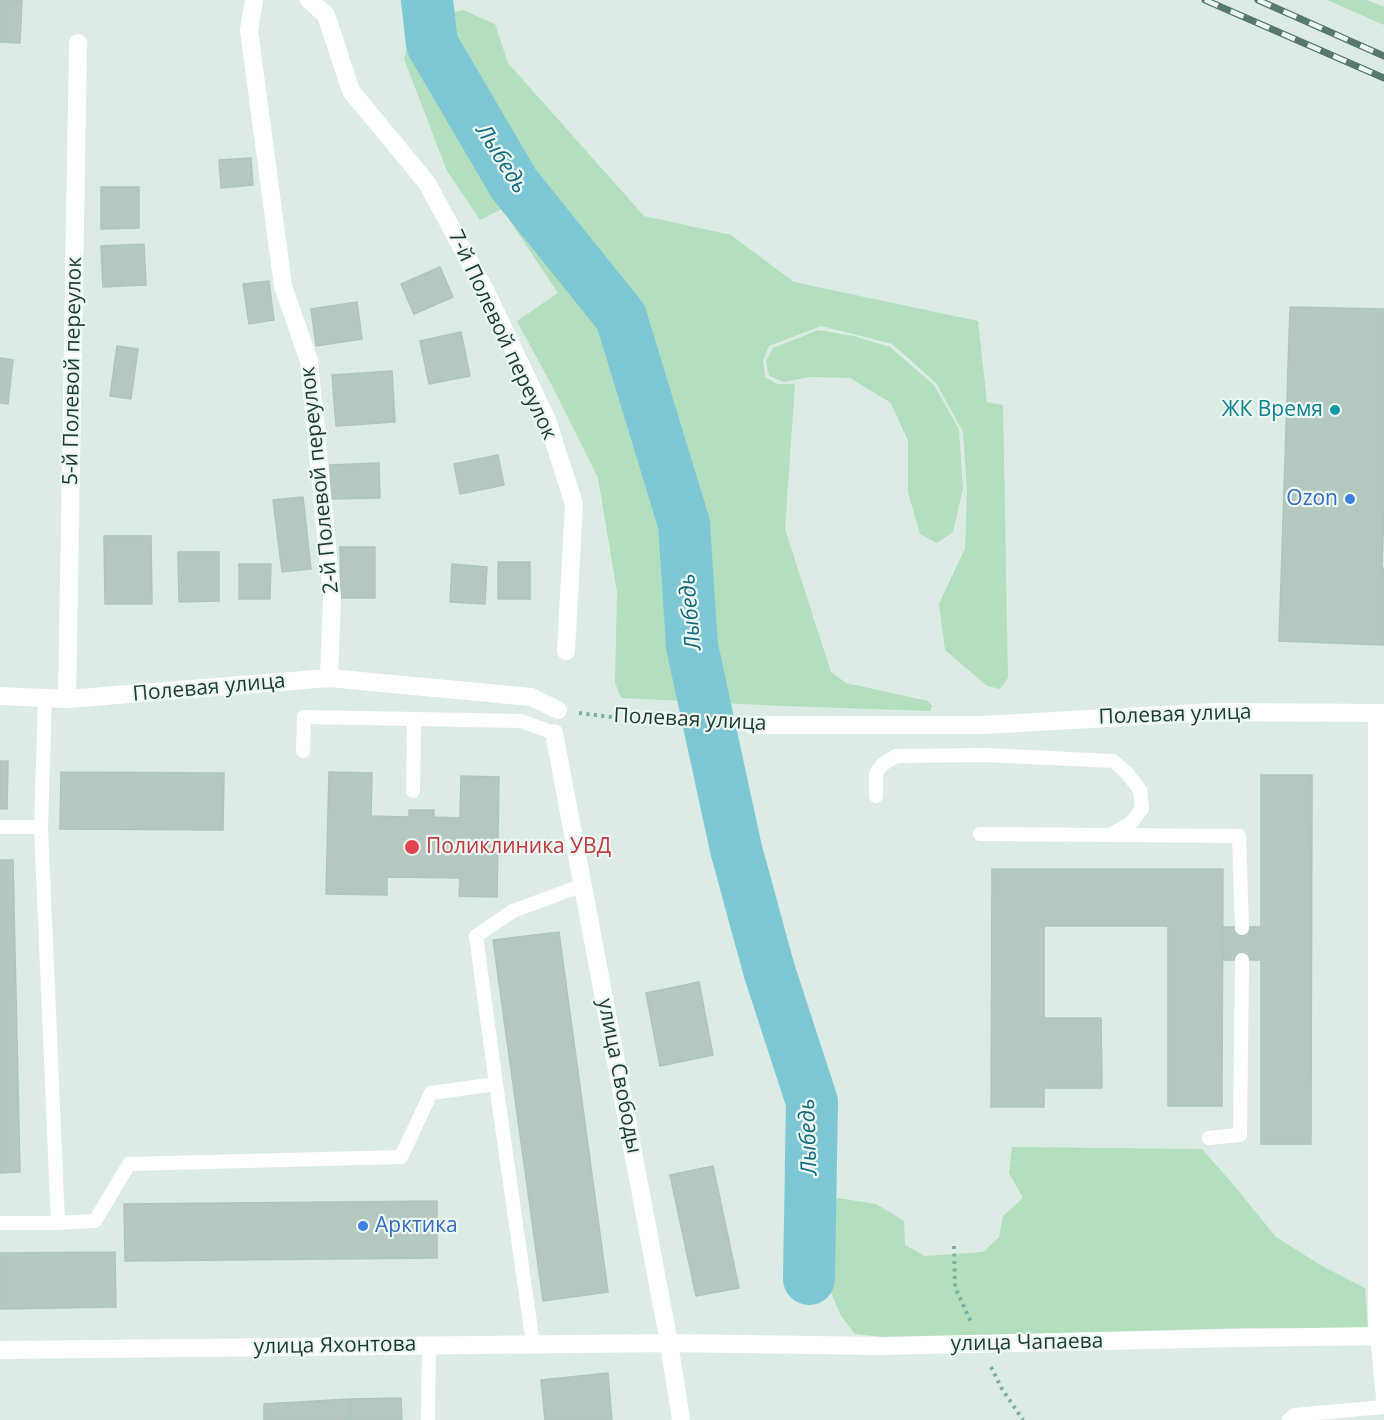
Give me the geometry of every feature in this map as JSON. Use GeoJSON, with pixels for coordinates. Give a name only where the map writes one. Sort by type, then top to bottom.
{"type":"FeatureCollection","features":[{"type":"Feature","properties":{"kind":"street","name":"2-й Полевой переулок"},"geometry":{"type":"LineString","coordinates":[[254,0],[249,30],[283,286],[309,361],[332,597],[328,678]]}},
{"type":"Feature","properties":{"kind":"street","name":"7-й Полевой переулок"},"geometry":{"type":"LineString","coordinates":[[309,0],[326,15],[351,91],[427,183],[487,294],[547,420],[574,504],[566,651]]}},
{"type":"Feature","properties":{"kind":"street","name":"5-й Полевой переулок"},"geometry":{"type":"LineString","coordinates":[[67,699],[78,43]]}},
{"type":"Feature","properties":{"kind":"street","name":"Полевая улица"},"geometry":{"type":"LineString","coordinates":[[0,696],[67,699],[328,678],[531,697],[558,710]]}},
{"type":"Feature","properties":{"kind":"street","name":"Полевая улица"},"geometry":{"type":"LineString","coordinates":[[752,725],[983,725],[1214,712],[1381,713]]}},
{"type":"Feature","properties":{"kind":"street"},"geometry":{"type":"LineString","coordinates":[[1381,713],[1381,1336]]}},
{"type":"Feature","properties":{"kind":"street","name":"улица Свободы"},"geometry":{"type":"LineString","coordinates":[[554,733],[669,1343],[681,1420]]}},
{"type":"Feature","properties":{"kind":"street","name":"улица Чапаева"},"geometry":{"type":"LineString","coordinates":[[669,1343],[881,1346],[1381,1336]]}},
{"type":"Feature","properties":{"kind":"street","name":"улица Яхонтова"},"geometry":{"type":"LineString","coordinates":[[0,1350],[669,1343]]}},
{"type":"Feature","properties":{"kind":"lane"},"geometry":{"type":"LineString","coordinates":[[45,698],[41,827],[58,1223]]}},
{"type":"Feature","properties":{"kind":"lane"},"geometry":{"type":"LineString","coordinates":[[303,751],[304,717],[521,721],[554,733]]}},
{"type":"Feature","properties":{"kind":"lane"},"geometry":{"type":"LineString","coordinates":[[413,791],[414,719]]}},
{"type":"Feature","properties":{"kind":"lane"},"geometry":{"type":"LineString","coordinates":[[876,796],[876,773],[883,764],[896,756],[986,755],[1113,761],[1127,773],[1140,790],[1142,808],[1130,824],[1110,835]]}},
{"type":"Feature","properties":{"kind":"lane"},"geometry":{"type":"LineString","coordinates":[[0,827],[41,827]]}},
{"type":"Feature","properties":{"kind":"lane"},"geometry":{"type":"LineString","coordinates":[[980,834],[1239,836],[1242,928]]}},
{"type":"Feature","properties":{"kind":"lane"},"geometry":{"type":"LineString","coordinates":[[533,1344],[476,936],[513,911],[583,885]]}},
{"type":"Feature","properties":{"kind":"lane"},"geometry":{"type":"LineString","coordinates":[[1209,1138],[1240,1135],[1242,960]]}},
{"type":"Feature","properties":{"kind":"lane"},"geometry":{"type":"LineString","coordinates":[[0,1222],[95,1221],[129,1164],[401,1157],[430,1094],[496,1084]]}},
{"type":"Feature","properties":{"kind":"lane"},"geometry":{"type":"LineString","coordinates":[[1289,1420],[1295,1415],[1384,1407],[1381,1336]]}},
{"type":"Feature","properties":{"kind":"lane"},"geometry":{"type":"LineString","coordinates":[[428,1420],[429,1345]]}},
{"type":"Feature","properties":{"kind":"path","name":"Полевая улица"},"geometry":{"type":"LineString","coordinates":[[558,710],[644,721],[752,725]]}},
{"type":"Feature","properties":{"kind":"green space"},"geometry":{"type":"Polygon","coordinates":[[[1327,0],[1367,0],[1384,7],[1384,25],[1327,0]]]}},
{"type":"Feature","properties":{"kind":"green space"},"geometry":{"type":"Polygon","coordinates":[[[463,10],[495,24],[508,63],[644,216],[731,235],[794,282],[978,321],[987,402],[1003,405],[1008,678],[1000,689],[987,686],[945,650],[939,604],[965,548],[967,492],[963,432],[936,383],[892,344],[821,326],[769,346],[763,361],[765,377],[777,384],[795,384],[785,529],[831,672],[846,683],[928,701],[932,706],[930,711],[621,698],[615,683],[617,592],[598,478],[517,321],[558,293],[502,209],[480,220],[447,171],[404,59],[413,24],[463,10]]]}},
{"type":"Feature","properties":{"kind":"green space"},"geometry":{"type":"Polygon","coordinates":[[[818,330],[854,336],[890,347],[934,385],[959,429],[963,488],[953,532],[937,543],[920,534],[908,492],[908,441],[891,403],[850,378],[810,377],[784,382],[769,376],[766,361],[773,348],[818,330]]]}},
{"type":"Feature","properties":{"kind":"green space"},"geometry":{"type":"Polygon","coordinates":[[[1012,1147],[1202,1149],[1276,1237],[1322,1266],[1365,1288],[1368,1329],[1241,1328],[894,1338],[855,1334],[841,1316],[824,1276],[820,1244],[823,1207],[838,1198],[876,1204],[904,1221],[905,1245],[925,1256],[983,1252],[999,1237],[1003,1216],[1023,1198],[1009,1173],[1012,1147]]]}},
{"type":"Feature","properties":{"kind":"building"},"geometry":{"type":"Polygon","coordinates":[[[0,0],[22,0],[20,43],[0,42],[0,0]]]}},
{"type":"Feature","properties":{"kind":"building"},"geometry":{"type":"Polygon","coordinates":[[[251,158],[253,185],[221,188],[219,160],[251,158]]]}},
{"type":"Feature","properties":{"kind":"building"},"geometry":{"type":"Polygon","coordinates":[[[101,187],[139,187],[139,228],[101,229],[101,187]]]}},
{"type":"Feature","properties":{"kind":"building"},"geometry":{"type":"Polygon","coordinates":[[[144,244],[146,285],[103,287],[101,246],[144,244]]]}},
{"type":"Feature","properties":{"kind":"building"},"geometry":{"type":"Polygon","coordinates":[[[440,267],[453,297],[414,314],[401,284],[440,267]]]}},
{"type":"Feature","properties":{"kind":"building"},"geometry":{"type":"Polygon","coordinates":[[[269,281],[274,320],[249,324],[243,284],[269,281]]]}},
{"type":"Feature","properties":{"kind":"building"},"geometry":{"type":"Polygon","coordinates":[[[357,302],[362,339],[316,346],[311,309],[357,302]]]}},
{"type":"Feature","properties":{"kind":"building","name":"ЖК Время"},"geometry":{"type":"Polygon","coordinates":[[[1290,307],[1384,309],[1382,568],[1384,568],[1384,645],[1279,641],[1290,307]]]}},
{"type":"Feature","properties":{"kind":"building"},"geometry":{"type":"Polygon","coordinates":[[[461,332],[470,376],[429,384],[420,341],[461,332]]]}},
{"type":"Feature","properties":{"kind":"building"},"geometry":{"type":"Polygon","coordinates":[[[117,346],[138,349],[131,399],[110,396],[117,346]]]}},
{"type":"Feature","properties":{"kind":"building"},"geometry":{"type":"Polygon","coordinates":[[[0,358],[13,360],[8,404],[0,403],[0,358]]]}},
{"type":"Feature","properties":{"kind":"building"},"geometry":{"type":"Polygon","coordinates":[[[392,371],[395,422],[336,426],[332,375],[392,371]]]}},
{"type":"Feature","properties":{"kind":"building"},"geometry":{"type":"Polygon","coordinates":[[[498,455],[504,485],[460,494],[454,464],[498,455]]]}},
{"type":"Feature","properties":{"kind":"building"},"geometry":{"type":"Polygon","coordinates":[[[379,463],[380,498],[331,499],[330,465],[379,463]]]}},
{"type":"Feature","properties":{"kind":"building"},"geometry":{"type":"Polygon","coordinates":[[[303,497],[311,569],[282,572],[273,500],[303,497]]]}},
{"type":"Feature","properties":{"kind":"building"},"geometry":{"type":"Polygon","coordinates":[[[104,536],[151,536],[152,604],[105,604],[104,536]]]}},
{"type":"Feature","properties":{"kind":"building"},"geometry":{"type":"Polygon","coordinates":[[[340,547],[375,547],[375,598],[341,598],[340,547]]]}},
{"type":"Feature","properties":{"kind":"building"},"geometry":{"type":"Polygon","coordinates":[[[178,552],[219,552],[219,601],[179,602],[178,552]]]}},
{"type":"Feature","properties":{"kind":"building"},"geometry":{"type":"Polygon","coordinates":[[[498,562],[530,562],[530,599],[498,599],[498,562]]]}},
{"type":"Feature","properties":{"kind":"building"},"geometry":{"type":"Polygon","coordinates":[[[239,564],[271,564],[270,599],[239,599],[239,564]]]}},
{"type":"Feature","properties":{"kind":"building"},"geometry":{"type":"Polygon","coordinates":[[[452,564],[487,567],[485,604],[450,602],[452,564]]]}},
{"type":"Feature","properties":{"kind":"building"},"geometry":{"type":"Polygon","coordinates":[[[0,761],[8,761],[7,809],[0,809],[0,761]]]}},
{"type":"Feature","properties":{"kind":"building"},"geometry":{"type":"Polygon","coordinates":[[[61,772],[224,773],[223,830],[60,829],[61,772]]]}},
{"type":"Feature","properties":{"kind":"building","name":"Поликлиника УВД"},"geometry":{"type":"Polygon","coordinates":[[[329,772],[372,773],[371,816],[409,817],[409,810],[434,810],[434,817],[460,818],[461,776],[499,777],[497,897],[459,896],[460,878],[387,877],[387,895],[326,894],[329,772]]]}},
{"type":"Feature","properties":{"kind":"building"},"geometry":{"type":"Polygon","coordinates":[[[1261,775],[1312,775],[1311,1144],[1261,1144],[1261,960],[1223,960],[1222,927],[1261,927],[1261,775]]]}},
{"type":"Feature","properties":{"kind":"building"},"geometry":{"type":"Polygon","coordinates":[[[0,860],[13,860],[20,1172],[0,1173],[0,860]]]}},
{"type":"Feature","properties":{"kind":"building"},"geometry":{"type":"Polygon","coordinates":[[[992,869],[1223,869],[1222,1106],[1168,1106],[1168,926],[1044,926],[1044,1018],[1101,1018],[1102,1088],[1044,1088],[1044,1107],[991,1107],[992,869]]]}},
{"type":"Feature","properties":{"kind":"building"},"geometry":{"type":"Polygon","coordinates":[[[559,932],[608,1292],[543,1301],[493,940],[559,932]]]}},
{"type":"Feature","properties":{"kind":"building"},"geometry":{"type":"Polygon","coordinates":[[[699,982],[713,1055],[660,1066],[646,993],[699,982]]]}},
{"type":"Feature","properties":{"kind":"building"},"geometry":{"type":"Polygon","coordinates":[[[713,1166],[739,1288],[696,1296],[670,1175],[713,1166]]]}},
{"type":"Feature","properties":{"kind":"building"},"geometry":{"type":"Polygon","coordinates":[[[437,1201],[437,1258],[125,1261],[124,1204],[437,1201]]]}},
{"type":"Feature","properties":{"kind":"building"},"geometry":{"type":"Polygon","coordinates":[[[115,1252],[116,1307],[0,1309],[0,1253],[115,1252]]]}},
{"type":"Feature","properties":{"kind":"building"},"geometry":{"type":"Polygon","coordinates":[[[608,1373],[612,1420],[545,1420],[541,1380],[608,1373]]]}},
{"type":"Feature","properties":{"kind":"building"},"geometry":{"type":"Polygon","coordinates":[[[401,1398],[402,1420],[351,1420],[350,1399],[401,1398]]]}},
{"type":"Feature","properties":{"kind":"building"},"geometry":{"type":"Polygon","coordinates":[[[350,1399],[351,1420],[264,1420],[264,1404],[350,1399]]]}},
{"type":"Feature","properties":{"kind":"waterway","name":"Лыбедь"},"geometry":{"type":"LineString","coordinates":[[427,0],[432,44],[514,184],[621,317],[684,524],[692,646],[736,849],[769,970],[812,1102],[809,1279]]}},
{"type":"Feature","properties":{"kind":"railway"},"geometry":{"type":"LineString","coordinates":[[1205,0],[1384,78]]}},
{"type":"Feature","properties":{"kind":"railway"},"geometry":{"type":"LineString","coordinates":[[1258,0],[1384,56]]}},
{"type":"Feature","properties":{"kind":"place","name":"ЖК Время"},"geometry":{"type":"Point","coordinates":[1335,410]}},
{"type":"Feature","properties":{"kind":"place","name":"Ozon"},"geometry":{"type":"Point","coordinates":[1350,499]}},
{"type":"Feature","properties":{"kind":"place","name":"Поликлиника УВД"},"geometry":{"type":"Point","coordinates":[412,847]}},
{"type":"Feature","properties":{"kind":"place","name":"Арктика"},"geometry":{"type":"Point","coordinates":[363,1226]}}]}
